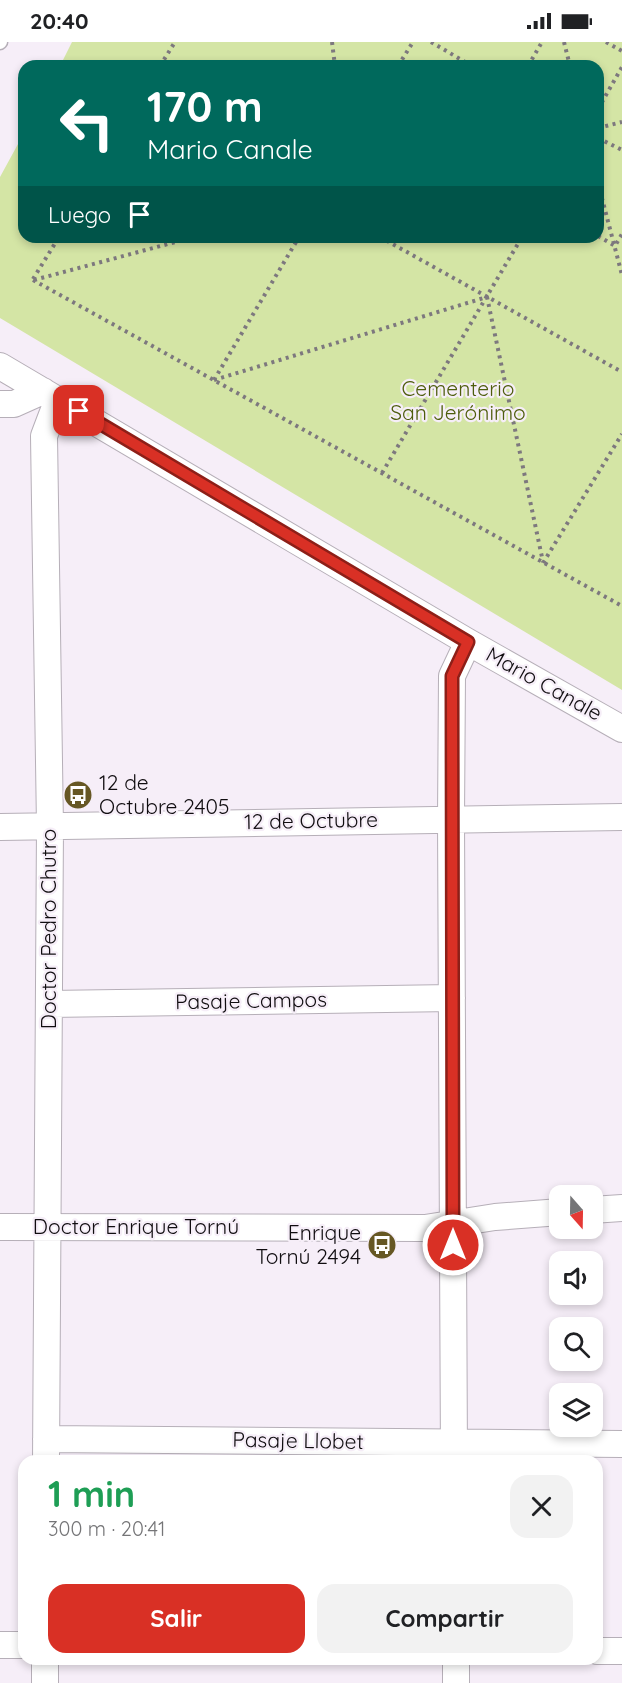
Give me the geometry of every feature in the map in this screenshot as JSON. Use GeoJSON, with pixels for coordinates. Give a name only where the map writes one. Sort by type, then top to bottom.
{"type":"FeatureCollection","features":[{"type":"Feature","properties":{"kind":"street","name":"Mario Canale"},"geometry":{"type":"LineString","coordinates":[[0,366],[468,642],[622,729]]}},
{"type":"Feature","properties":{"kind":"street"},"geometry":{"type":"LineString","coordinates":[[0,404],[14,404],[51,395]]}},
{"type":"Feature","properties":{"kind":"street","name":"Doctor Pedro Chutro"},"geometry":{"type":"LineString","coordinates":[[46,1450],[50,827],[44,436],[51,395]]}},
{"type":"Feature","properties":{"kind":"street"},"geometry":{"type":"LineString","coordinates":[[454,1452],[452,676],[468,642]]}},
{"type":"Feature","properties":{"kind":"street","name":"12 de Octubre"},"geometry":{"type":"LineString","coordinates":[[0,827],[622,817]]}},
{"type":"Feature","properties":{"kind":"street","name":"Pasaje Campos"},"geometry":{"type":"LineString","coordinates":[[49,1004],[452,998]]}},
{"type":"Feature","properties":{"kind":"street"},"geometry":{"type":"LineString","coordinates":[[603,1209],[622,1208]]}},
{"type":"Feature","properties":{"kind":"street","name":"Doctor Enrique Tornú"},"geometry":{"type":"LineString","coordinates":[[0,1227],[425,1228],[495,1216],[549,1213]]}},
{"type":"Feature","properties":{"kind":"street","name":"Pasaje Llobet"},"geometry":{"type":"LineString","coordinates":[[46,1450],[454,1452],[622,1444]]}},
{"type":"Feature","properties":{"kind":"street"},"geometry":{"type":"LineString","coordinates":[[0,1645],[18,1645]]}},
{"type":"Feature","properties":{"kind":"street"},"geometry":{"type":"LineString","coordinates":[[603,1651],[622,1651]]}},
{"type":"Feature","properties":{"kind":"street"},"geometry":{"type":"LineString","coordinates":[[45,1665],[45,1683]]}},
{"type":"Feature","properties":{"kind":"street"},"geometry":{"type":"LineString","coordinates":[[456,1665],[456,1683]]}},
{"type":"Feature","properties":{"kind":"path"},"geometry":{"type":"LineString","coordinates":[[164,60],[174,42]]}},
{"type":"Feature","properties":{"kind":"path"},"geometry":{"type":"LineString","coordinates":[[332,42],[334,60]]}},
{"type":"Feature","properties":{"kind":"path"},"geometry":{"type":"LineString","coordinates":[[402,60],[413,42]]}},
{"type":"Feature","properties":{"kind":"path"},"geometry":{"type":"LineString","coordinates":[[431,42],[462,60]]}},
{"type":"Feature","properties":{"kind":"path"},"geometry":{"type":"LineString","coordinates":[[532,60],[542,42]]}},
{"type":"Feature","properties":{"kind":"path"},"geometry":{"type":"LineString","coordinates":[[564,42],[568,60]]}},
{"type":"Feature","properties":{"kind":"path"},"geometry":{"type":"LineString","coordinates":[[606,42],[622,51]]}},
{"type":"Feature","properties":{"kind":"path"},"geometry":{"type":"LineString","coordinates":[[604,98],[622,67]]}},
{"type":"Feature","properties":{"kind":"path"},"geometry":{"type":"LineString","coordinates":[[604,126],[622,122]]}},
{"type":"Feature","properties":{"kind":"path"},"geometry":{"type":"LineString","coordinates":[[604,141],[622,150]]}},
{"type":"Feature","properties":{"kind":"path"},"geometry":{"type":"LineString","coordinates":[[604,205],[622,275]]}},
{"type":"Feature","properties":{"kind":"path"},"geometry":{"type":"LineString","coordinates":[[615,246],[622,234]]}},
{"type":"Feature","properties":{"kind":"path"},"geometry":{"type":"LineString","coordinates":[[604,240],[615,246]]}},
{"type":"Feature","properties":{"kind":"path"},"geometry":{"type":"LineString","coordinates":[[33,280],[55,243]]}},
{"type":"Feature","properties":{"kind":"path"},"geometry":{"type":"LineString","coordinates":[[33,280],[172,243]]}},
{"type":"Feature","properties":{"kind":"path"},"geometry":{"type":"LineString","coordinates":[[214,380],[295,243]]}},
{"type":"Feature","properties":{"kind":"path"},"geometry":{"type":"LineString","coordinates":[[391,243],[622,372]]}},
{"type":"Feature","properties":{"kind":"path"},"geometry":{"type":"LineString","coordinates":[[382,473],[519,243]]}},
{"type":"Feature","properties":{"kind":"path"},"geometry":{"type":"LineString","coordinates":[[33,280],[622,606]]}},
{"type":"Feature","properties":{"kind":"path"},"geometry":{"type":"LineString","coordinates":[[214,380],[488,297]]}},
{"type":"Feature","properties":{"kind":"path"},"geometry":{"type":"LineString","coordinates":[[488,297],[543,563]]}},
{"type":"Feature","properties":{"kind":"path"},"geometry":{"type":"LineString","coordinates":[[543,563],[622,434]]}},
{"type":"Feature","properties":{"kind":"green space","name":"Cementerio San Jerónimo"},"geometry":{"type":"Polygon","coordinates":[[[72,42],[622,42],[622,690],[0,318],[0,177],[18,144],[18,243],[604,243],[604,60],[63,60],[72,42]]]}},
{"type":"Feature","properties":{"kind":"place","name":"12 de Octubre 2405"},"geometry":{"type":"Point","coordinates":[78,795]}},
{"type":"Feature","properties":{"kind":"place","name":"Enrique Tornú 2494"},"geometry":{"type":"Point","coordinates":[382,1245]}},
{"type":"Feature","properties":{"kind":"route"},"geometry":{"type":"LineString","coordinates":[[79,411],[468,642],[452,676],[453,1245]]}}]}
